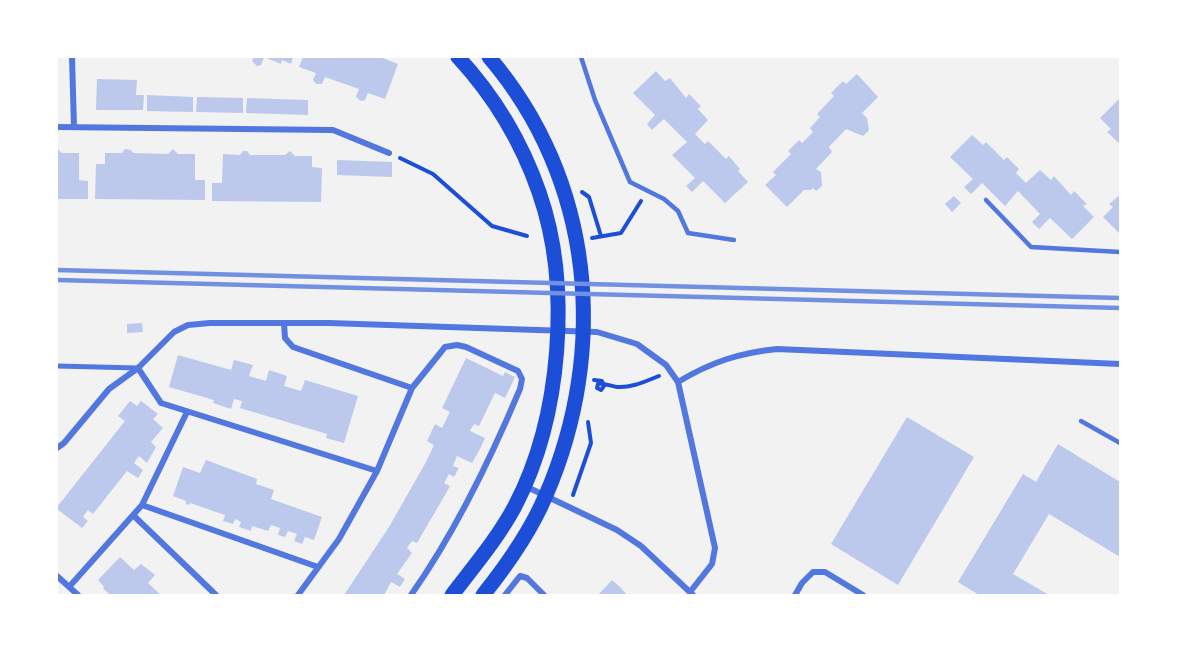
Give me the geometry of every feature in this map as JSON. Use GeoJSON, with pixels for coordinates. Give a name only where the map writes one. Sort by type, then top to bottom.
{"type":"FeatureCollection","features":[{"type":"Feature","properties":{"kind":"main road"},"geometry":{"type":"LineString","coordinates":[[452,595],[504,524],[524,485],[545,424],[557,361],[557,283],[553,249],[540,194],[527,161],[504,117],[459,57]]}},
{"type":"Feature","properties":{"kind":"main road"},"geometry":{"type":"LineString","coordinates":[[483,595],[515,552],[546,495],[576,399],[584,323],[583,289],[575,225],[564,187],[526,106],[489,57]]}},
{"type":"Feature","properties":{"kind":"street"},"geometry":{"type":"LineString","coordinates":[[72,57],[74,127]]}},
{"type":"Feature","properties":{"kind":"street"},"geometry":{"type":"LineString","coordinates":[[57,127],[333,130],[389,153]]}},
{"type":"Feature","properties":{"kind":"street"},"geometry":{"type":"LineString","coordinates":[[57,448],[64,443],[109,389],[138,368],[174,332],[188,326],[210,322],[329,323],[597,332],[637,344],[666,364],[678,382],[715,548],[712,564],[691,594],[641,546],[625,535],[524,485]]}},
{"type":"Feature","properties":{"kind":"street"},"geometry":{"type":"LineString","coordinates":[[284,323],[285,338],[293,347],[412,388]]}},
{"type":"Feature","properties":{"kind":"street"},"geometry":{"type":"LineString","coordinates":[[298,595],[339,539],[377,471],[412,388],[445,347],[457,345],[518,371],[522,379],[511,411],[478,480],[430,567],[411,595]]}},
{"type":"Feature","properties":{"kind":"street"},"geometry":{"type":"LineString","coordinates":[[678,382],[700,368],[720,361],[747,352],[777,349],[1120,364]]}},
{"type":"Feature","properties":{"kind":"street"},"geometry":{"type":"LineString","coordinates":[[57,366],[138,368]]}},
{"type":"Feature","properties":{"kind":"street"},"geometry":{"type":"LineString","coordinates":[[138,368],[161,404],[377,471]]}},
{"type":"Feature","properties":{"kind":"street"},"geometry":{"type":"LineString","coordinates":[[69,587],[142,505],[187,412]]}},
{"type":"Feature","properties":{"kind":"street"},"geometry":{"type":"LineString","coordinates":[[142,505],[318,567]]}},
{"type":"Feature","properties":{"kind":"street"},"geometry":{"type":"LineString","coordinates":[[133,515],[216,595]]}},
{"type":"Feature","properties":{"kind":"street"},"geometry":{"type":"LineString","coordinates":[[795,595],[802,583],[813,572],[825,572],[863,595]]}},
{"type":"Feature","properties":{"kind":"street"},"geometry":{"type":"LineString","coordinates":[[57,576],[78,595]]}},
{"type":"Feature","properties":{"kind":"street"},"geometry":{"type":"LineString","coordinates":[[505,595],[520,576],[527,578],[544,595]]}},
{"type":"Feature","properties":{"kind":"lane"},"geometry":{"type":"LineString","coordinates":[[581,57],[595,100],[630,182],[664,199],[678,211],[688,233],[734,240]]}},
{"type":"Feature","properties":{"kind":"lane"},"geometry":{"type":"LineString","coordinates":[[986,200],[1031,247],[1120,252]]}},
{"type":"Feature","properties":{"kind":"lane"},"geometry":{"type":"LineString","coordinates":[[1081,421],[1120,443]]}},
{"type":"Feature","properties":{"kind":"path"},"geometry":{"type":"LineString","coordinates":[[389,153],[433,174],[492,226],[527,237]]}},
{"type":"Feature","properties":{"kind":"path"},"geometry":{"type":"LineString","coordinates":[[591,238],[621,233],[647,190]]}},
{"type":"Feature","properties":{"kind":"path"},"geometry":{"type":"LineString","coordinates":[[582,192],[589,197],[601,237]]}},
{"type":"Feature","properties":{"kind":"path"},"geometry":{"type":"LineString","coordinates":[[594,380],[602,381],[604,386],[601,390],[597,388],[598,384],[601,384],[617,387],[640,384],[671,372]]}},
{"type":"Feature","properties":{"kind":"path"},"geometry":{"type":"LineString","coordinates":[[569,506],[591,443],[587,415]]}},
{"type":"Feature","properties":{"kind":"building"},"geometry":{"type":"Polygon","coordinates":[[[254,57],[264,57],[261,65],[257,66],[252,61],[254,57]]]}},
{"type":"Feature","properties":{"kind":"building"},"geometry":{"type":"Polygon","coordinates":[[[264,57],[293,57],[291,64],[282,60],[281,64],[264,57]]]}},
{"type":"Feature","properties":{"kind":"building"},"geometry":{"type":"Polygon","coordinates":[[[303,57],[380,57],[398,64],[385,99],[368,93],[365,100],[361,101],[356,97],[359,89],[325,77],[322,84],[316,84],[313,80],[316,73],[299,67],[303,57]]]}},
{"type":"Feature","properties":{"kind":"building"},"geometry":{"type":"Polygon","coordinates":[[[656,71],[665,81],[670,78],[686,98],[689,94],[701,106],[698,109],[708,120],[695,134],[705,144],[708,141],[726,159],[729,156],[748,182],[725,203],[703,181],[692,192],[686,186],[695,178],[672,155],[687,142],[664,119],[652,130],[647,124],[655,115],[633,93],[656,71]]]}},
{"type":"Feature","properties":{"kind":"building"},"geometry":{"type":"Polygon","coordinates":[[[857,74],[878,97],[862,113],[867,118],[869,130],[863,136],[846,129],[829,147],[832,152],[816,169],[821,172],[822,186],[816,191],[813,188],[804,190],[787,207],[765,185],[776,175],[773,172],[791,154],[788,151],[799,140],[802,143],[813,132],[810,128],[820,117],[817,114],[834,96],[831,93],[843,81],[846,84],[857,74]]]}},
{"type":"Feature","properties":{"kind":"building"},"geometry":{"type":"Polygon","coordinates":[[[97,79],[137,80],[136,95],[144,95],[143,110],[96,110],[97,79]]]}},
{"type":"Feature","properties":{"kind":"building"},"geometry":{"type":"Polygon","coordinates":[[[147,95],[193,97],[193,112],[147,111],[147,95]]]}},
{"type":"Feature","properties":{"kind":"building"},"geometry":{"type":"Polygon","coordinates":[[[197,97],[243,98],[243,113],[196,112],[197,97]]]}},
{"type":"Feature","properties":{"kind":"building"},"geometry":{"type":"Polygon","coordinates":[[[247,98],[308,100],[308,115],[246,113],[247,98]]]}},
{"type":"Feature","properties":{"kind":"building"},"geometry":{"type":"Polygon","coordinates":[[[1120,98],[1120,144],[1107,132],[1111,129],[1100,118],[1120,98]]]}},
{"type":"Feature","properties":{"kind":"building"},"geometry":{"type":"Polygon","coordinates":[[[972,135],[983,145],[986,142],[1004,160],[1007,157],[1019,169],[1016,173],[1026,183],[1040,170],[1051,180],[1054,176],[1071,195],[1074,191],[1087,204],[1083,206],[1094,217],[1072,239],[1050,218],[1039,229],[1032,222],[1040,214],[1018,191],[1005,206],[982,183],[971,194],[964,187],[973,179],[950,157],[972,135]]]}},
{"type":"Feature","properties":{"kind":"building"},"geometry":{"type":"Polygon","coordinates":[[[57,149],[62,153],[79,153],[79,180],[88,181],[88,199],[57,199],[57,149]]]}},
{"type":"Feature","properties":{"kind":"building"},"geometry":{"type":"Polygon","coordinates":[[[125,149],[133,153],[168,154],[173,149],[178,154],[195,154],[195,180],[205,180],[205,200],[95,199],[96,164],[105,164],[105,153],[122,153],[125,149]]]}},
{"type":"Feature","properties":{"kind":"building"},"geometry":{"type":"Polygon","coordinates":[[[243,151],[247,151],[250,155],[285,155],[290,151],[295,156],[312,156],[312,167],[322,168],[321,202],[212,201],[212,183],[222,183],[223,154],[240,155],[243,151]]]}},
{"type":"Feature","properties":{"kind":"building"},"geometry":{"type":"Polygon","coordinates":[[[337,160],[392,162],[392,177],[337,175],[337,160]]]}},
{"type":"Feature","properties":{"kind":"building"},"geometry":{"type":"Polygon","coordinates":[[[1120,195],[1120,234],[1103,217],[1113,207],[1109,204],[1120,195]]]}},
{"type":"Feature","properties":{"kind":"building"},"geometry":{"type":"Polygon","coordinates":[[[954,196],[961,203],[952,212],[945,204],[954,196]]]}},
{"type":"Feature","properties":{"kind":"building"},"geometry":{"type":"Polygon","coordinates":[[[142,323],[143,332],[127,333],[127,324],[142,323]]]}},
{"type":"Feature","properties":{"kind":"building"},"geometry":{"type":"Polygon","coordinates":[[[178,355],[231,370],[234,360],[253,365],[249,376],[266,381],[269,370],[287,376],[284,386],[301,391],[305,380],[358,396],[344,443],[326,438],[327,434],[240,408],[242,401],[234,399],[231,409],[213,403],[214,400],[169,387],[178,355]]]}},
{"type":"Feature","properties":{"kind":"building"},"geometry":{"type":"Polygon","coordinates":[[[466,358],[503,376],[505,372],[515,377],[505,398],[495,393],[479,426],[474,424],[470,431],[485,438],[481,447],[472,463],[457,456],[453,466],[459,468],[454,477],[449,474],[444,483],[450,486],[417,543],[412,541],[407,548],[412,553],[397,574],[405,579],[400,587],[391,582],[384,595],[344,595],[389,527],[426,462],[434,445],[427,441],[435,424],[442,428],[450,412],[442,408],[466,358]]]}},
{"type":"Feature","properties":{"kind":"building"},"geometry":{"type":"Polygon","coordinates":[[[130,401],[137,406],[141,401],[158,414],[153,419],[163,428],[151,442],[156,447],[147,463],[139,456],[134,463],[143,470],[138,478],[127,471],[93,514],[88,510],[83,517],[88,521],[82,528],[57,507],[125,421],[118,416],[130,401]]]}},
{"type":"Feature","properties":{"kind":"building"},"geometry":{"type":"Polygon","coordinates":[[[907,417],[974,457],[898,585],[831,544],[907,417]]]}},
{"type":"Feature","properties":{"kind":"building"},"geometry":{"type":"Polygon","coordinates":[[[1058,444],[1120,482],[1120,557],[1049,514],[1013,574],[1049,595],[979,595],[958,582],[1023,474],[1036,482],[1058,444]]]}},
{"type":"Feature","properties":{"kind":"building"},"geometry":{"type":"Polygon","coordinates":[[[206,460],[257,479],[256,484],[274,490],[271,499],[322,517],[314,540],[305,537],[302,544],[294,541],[297,534],[288,531],[285,537],[278,535],[280,528],[271,525],[268,531],[252,526],[251,531],[239,527],[241,522],[235,519],[233,524],[223,521],[225,515],[190,503],[186,504],[186,501],[173,496],[183,467],[200,473],[206,460]]]}},
{"type":"Feature","properties":{"kind":"building"},"geometry":{"type":"Polygon","coordinates":[[[120,557],[134,570],[141,564],[155,575],[148,583],[161,595],[110,595],[98,580],[120,557]]]}},
{"type":"Feature","properties":{"kind":"building"},"geometry":{"type":"Polygon","coordinates":[[[612,580],[621,588],[627,595],[598,595],[612,580]]]}},
{"type":"Feature","properties":{"kind":"railway"},"geometry":{"type":"LineString","coordinates":[[57,270],[1120,298]]}},
{"type":"Feature","properties":{"kind":"railway"},"geometry":{"type":"LineString","coordinates":[[57,280],[1120,308]]}}]}
